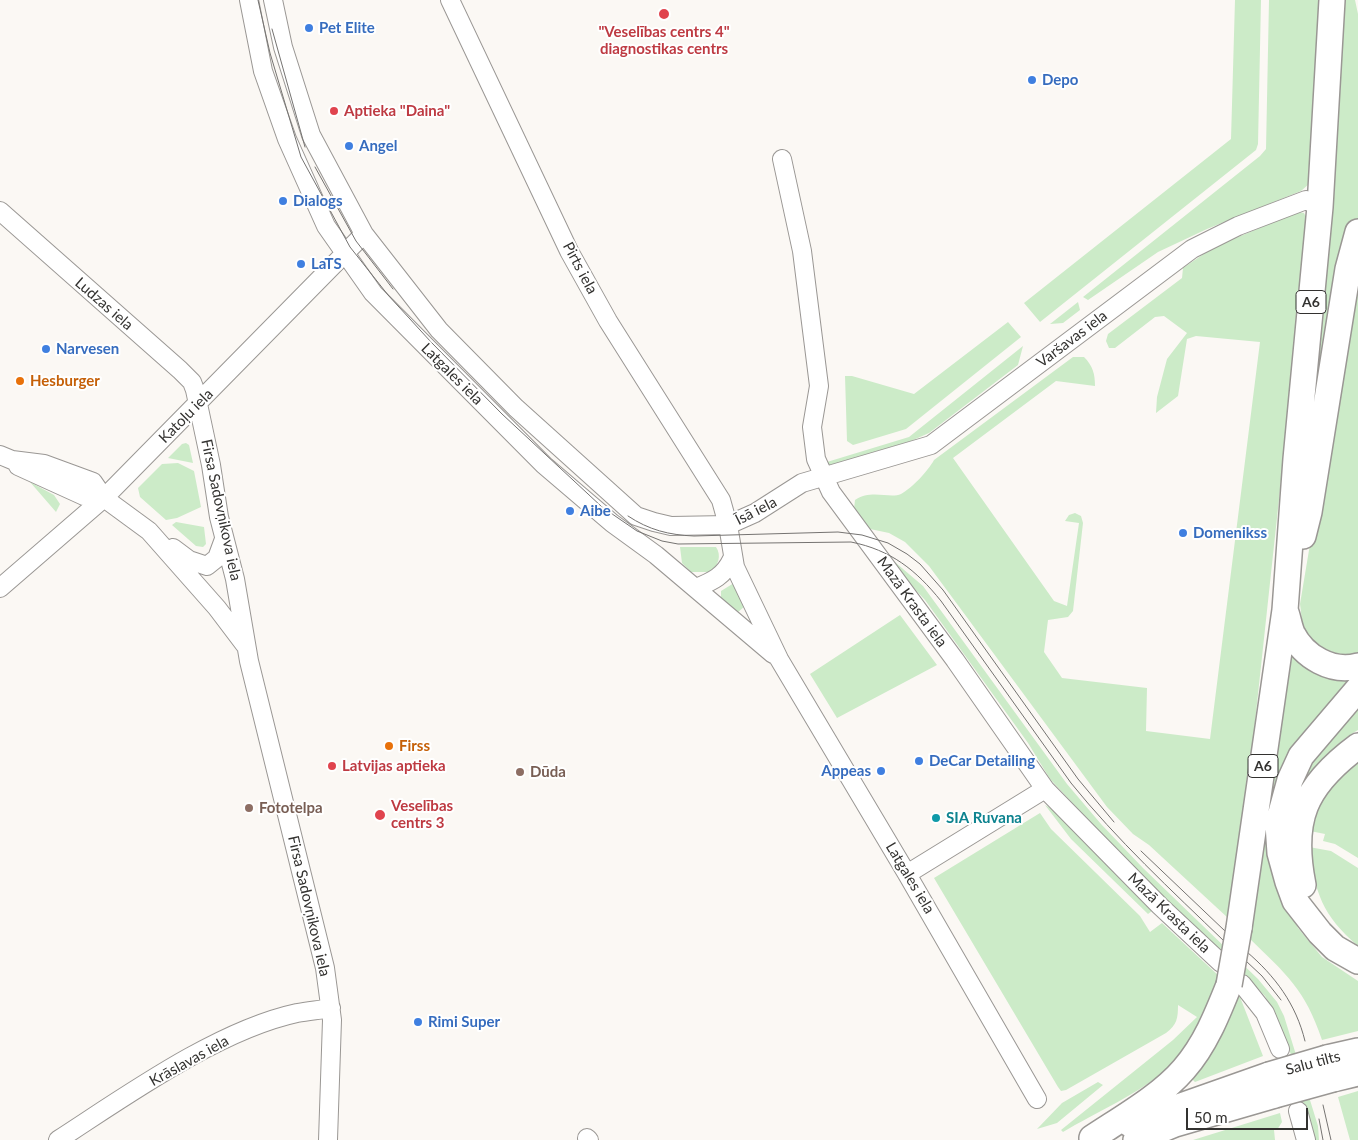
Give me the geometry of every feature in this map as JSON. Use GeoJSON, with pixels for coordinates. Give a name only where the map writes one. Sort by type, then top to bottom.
{"type":"FeatureCollection","features":[{"type":"Feature","properties":{"kind":"highway","name":"A6"},"geometry":{"type":"LineString","coordinates":[[1090,1139],[1170,1084],[1184,1070],[1208,1035],[1231,978],[1286,607],[1296,459],[1320,207],[1332,0]]}},
{"type":"Feature","properties":{"kind":"highway"},"geometry":{"type":"LineString","coordinates":[[1355,242],[1309,512],[1286,607],[1292,632],[1302,647],[1329,666],[1342,669],[1358,666]]}},
{"type":"Feature","properties":{"kind":"highway"},"geometry":{"type":"LineString","coordinates":[[1358,689],[1301,756],[1290,780],[1278,824],[1280,853],[1295,901],[1335,948],[1358,961]]}},
{"type":"Feature","properties":{"kind":"highway"},"geometry":{"type":"LineString","coordinates":[[1314,924],[1303,883],[1298,831],[1306,804],[1321,780],[1342,758],[1358,746]]}},
{"type":"Feature","properties":{"kind":"highway","name":"Salu tilts"},"geometry":{"type":"LineString","coordinates":[[1272,1085],[1330,1068],[1358,1051]]}},
{"type":"Feature","properties":{"kind":"highway","name":"Salu tilts"},"geometry":{"type":"LineString","coordinates":[[1330,1068],[1358,1073]]}},
{"type":"Feature","properties":{"kind":"highway"},"geometry":{"type":"LineString","coordinates":[[1090,1139],[1163,1111],[1272,1085]]}},
{"type":"Feature","properties":{"kind":"highway"},"geometry":{"type":"LineString","coordinates":[[1136,1140],[1272,1085]]}},
{"type":"Feature","properties":{"kind":"highway"},"geometry":{"type":"LineString","coordinates":[[1154,1140],[1176,1124]]}},
{"type":"Feature","properties":{"kind":"street","name":"Latgales iela"},"geometry":{"type":"LineString","coordinates":[[249,0],[264,71],[287,139],[326,226],[344,254],[394,316],[544,465],[612,523],[645,545],[779,659]]}},
{"type":"Feature","properties":{"kind":"street","name":"Latgales iela"},"geometry":{"type":"LineString","coordinates":[[273,0],[283,47],[311,135],[364,234],[433,323],[516,408],[636,516],[654,522]]}},
{"type":"Feature","properties":{"kind":"street","name":"Pirts iela"},"geometry":{"type":"LineString","coordinates":[[450,0],[570,251],[608,321],[721,500],[728,525]]}},
{"type":"Feature","properties":{"kind":"street","name":"Mazā Krasta iela"},"geometry":{"type":"LineString","coordinates":[[782,159],[803,260],[818,386],[812,427],[816,459],[822,476],[831,492],[955,660],[1045,790],[1265,1013],[1280,1049]]}},
{"type":"Feature","properties":{"kind":"street","name":"Varšavas iela"},"geometry":{"type":"LineString","coordinates":[[822,476],[931,446],[1192,249],[1238,226],[1306,200],[1320,207]]}},
{"type":"Feature","properties":{"kind":"street","name":"Ludzas iela"},"geometry":{"type":"LineString","coordinates":[[0,211],[180,370],[192,382],[199,403]]}},
{"type":"Feature","properties":{"kind":"street","name":"Katoļu iela"},"geometry":{"type":"LineString","coordinates":[[0,588],[104,498],[364,234]]}},
{"type":"Feature","properties":{"kind":"street","name":"Firsa Sadovņikova iela"},"geometry":{"type":"LineString","coordinates":[[199,403],[224,539],[235,579],[246,647],[316,926],[331,1008],[332,1063],[328,1140]]}},
{"type":"Feature","properties":{"kind":"street"},"geometry":{"type":"LineString","coordinates":[[6,458],[20,467],[84,496],[104,498]]}},
{"type":"Feature","properties":{"kind":"street","name":"Īsā iela"},"geometry":{"type":"LineString","coordinates":[[654,522],[671,526],[728,525],[755,513],[802,483],[822,476]]}},
{"type":"Feature","properties":{"kind":"street","name":"Firsa Sadovņikova iela"},"geometry":{"type":"LineString","coordinates":[[104,498],[149,530],[217,608],[246,647]]}},
{"type":"Feature","properties":{"kind":"street","name":"Latgales iela"},"geometry":{"type":"LineString","coordinates":[[728,525],[732,559],[779,659],[907,874],[1037,1099]]}},
{"type":"Feature","properties":{"kind":"street"},"geometry":{"type":"LineString","coordinates":[[149,530],[190,560],[207,566],[217,558],[224,539]]}},
{"type":"Feature","properties":{"kind":"street"},"geometry":{"type":"LineString","coordinates":[[696,588],[718,579],[727,570],[732,559]]}},
{"type":"Feature","properties":{"kind":"street"},"geometry":{"type":"LineString","coordinates":[[907,874],[1045,790]]}},
{"type":"Feature","properties":{"kind":"street","name":"Krāslavas iela"},"geometry":{"type":"LineString","coordinates":[[58,1140],[185,1060],[212,1046],[267,1022],[296,1013],[331,1008]]}},
{"type":"Feature","properties":{"kind":"street"},"geometry":{"type":"LineString","coordinates":[[1298,1111],[1306,1140]]}},
{"type":"Feature","properties":{"kind":"green space"},"geometry":{"type":"Polygon","coordinates":[[[1235,0],[1261,0],[1258,144],[1256,150],[1040,322],[1024,303],[1231,139],[1235,0]]]}},
{"type":"Feature","properties":{"kind":"green space"},"geometry":{"type":"Polygon","coordinates":[[[1269,0],[1322,0],[1310,183],[1301,191],[1207,229],[1158,252],[1088,300],[1083,297],[1260,156],[1266,149],[1269,0]]]}},
{"type":"Feature","properties":{"kind":"green space"},"geometry":{"type":"Polygon","coordinates":[[[1340,0],[1355,0],[1358,14],[1358,254],[1341,247],[1337,261],[1302,472],[1336,156],[1341,78],[1340,0]]]}},
{"type":"Feature","properties":{"kind":"green space"},"geometry":{"type":"Polygon","coordinates":[[[1298,212],[1304,213],[1308,221],[1308,230],[1251,759],[1228,918],[1149,845],[1133,834],[1107,807],[929,566],[905,542],[889,533],[870,529],[854,509],[855,500],[867,495],[891,496],[901,494],[919,479],[934,460],[1073,357],[1084,357],[1093,370],[1095,386],[1056,381],[953,458],[1054,601],[1067,606],[1079,523],[1065,521],[1069,515],[1075,513],[1081,516],[1083,523],[1073,611],[1068,617],[1048,620],[1044,652],[1062,678],[1147,688],[1146,731],[1210,739],[1260,342],[1196,336],[1187,339],[1178,396],[1156,413],[1157,397],[1167,359],[1187,333],[1164,316],[1155,317],[1115,348],[1109,348],[1106,341],[1108,334],[1182,278],[1183,268],[1214,247],[1298,212]]]}},
{"type":"Feature","properties":{"kind":"green space"},"geometry":{"type":"Polygon","coordinates":[[[1358,257],[1358,654],[1350,655],[1325,649],[1312,639],[1303,624],[1300,604],[1358,257]]]}},
{"type":"Feature","properties":{"kind":"green space"},"geometry":{"type":"Polygon","coordinates":[[[1078,302],[1080,310],[1063,323],[1050,324],[1078,302]]]}},
{"type":"Feature","properties":{"kind":"green space"},"geometry":{"type":"Polygon","coordinates":[[[1008,322],[1021,337],[906,429],[853,445],[847,441],[845,376],[852,376],[914,394],[1008,322]]]}},
{"type":"Feature","properties":{"kind":"green space"},"geometry":{"type":"Polygon","coordinates":[[[1023,346],[1018,365],[929,433],[911,441],[828,466],[827,462],[909,437],[1023,346]]]}},
{"type":"Feature","properties":{"kind":"green space"},"geometry":{"type":"Polygon","coordinates":[[[186,443],[189,445],[193,463],[168,458],[182,444],[186,443]]]}},
{"type":"Feature","properties":{"kind":"green space"},"geometry":{"type":"Polygon","coordinates":[[[178,463],[194,471],[201,507],[177,518],[166,520],[140,497],[138,488],[162,464],[178,463]]]}},
{"type":"Feature","properties":{"kind":"green space"},"geometry":{"type":"Polygon","coordinates":[[[30,482],[54,495],[60,504],[56,512],[30,482]]]}},
{"type":"Feature","properties":{"kind":"green space"},"geometry":{"type":"Polygon","coordinates":[[[176,522],[204,527],[206,544],[203,547],[196,546],[172,525],[176,522]]]}},
{"type":"Feature","properties":{"kind":"green space"},"geometry":{"type":"Polygon","coordinates":[[[680,547],[716,547],[719,557],[716,566],[711,572],[691,572],[682,563],[680,547]]]}},
{"type":"Feature","properties":{"kind":"green space"},"geometry":{"type":"Polygon","coordinates":[[[889,557],[923,586],[1067,784],[1101,824],[1143,868],[1258,979],[1277,1002],[1284,1016],[1318,1126],[1319,1140],[1313,1140],[1288,1044],[1265,996],[1121,855],[1050,779],[1028,743],[925,600],[889,557]]]}},
{"type":"Feature","properties":{"kind":"green space"},"geometry":{"type":"Polygon","coordinates":[[[734,583],[745,606],[737,613],[721,601],[721,591],[734,583]]]}},
{"type":"Feature","properties":{"kind":"green space"},"geometry":{"type":"Polygon","coordinates":[[[900,615],[937,665],[837,718],[810,674],[900,615]]]}},
{"type":"Feature","properties":{"kind":"green space"},"geometry":{"type":"Polygon","coordinates":[[[1292,656],[1314,672],[1335,677],[1354,677],[1295,746],[1286,902],[1298,928],[1322,957],[1358,981],[1358,1031],[1322,1040],[1309,1008],[1293,983],[1249,938],[1292,656]]]}},
{"type":"Feature","properties":{"kind":"green space"},"geometry":{"type":"Polygon","coordinates":[[[1358,702],[1358,730],[1329,753],[1290,800],[1301,772],[1358,702]]]}},
{"type":"Feature","properties":{"kind":"green space"},"geometry":{"type":"Polygon","coordinates":[[[1358,755],[1358,858],[1335,844],[1323,841],[1325,834],[1310,831],[1315,806],[1358,755]]]}},
{"type":"Feature","properties":{"kind":"green space"},"geometry":{"type":"Polygon","coordinates":[[[1045,805],[1052,809],[1152,911],[1148,914],[1071,839],[1045,805]]]}},
{"type":"Feature","properties":{"kind":"green space"},"geometry":{"type":"Polygon","coordinates":[[[1040,813],[1051,829],[1140,916],[1150,932],[1162,923],[1219,976],[1204,1013],[1191,1037],[1184,1049],[1167,1069],[1131,1094],[1063,1132],[1061,1130],[1173,1040],[1197,1017],[1178,1005],[1176,1021],[1173,1027],[1166,1033],[1066,1090],[1061,1091],[934,878],[1040,813]]]}},
{"type":"Feature","properties":{"kind":"green space"},"geometry":{"type":"Polygon","coordinates":[[[1309,847],[1331,851],[1358,868],[1358,946],[1336,924],[1322,902],[1314,878],[1309,847]]]}},
{"type":"Feature","properties":{"kind":"green space"},"geometry":{"type":"Polygon","coordinates":[[[1236,992],[1240,997],[1263,1056],[1195,1082],[1192,1079],[1204,1062],[1236,992]]]}},
{"type":"Feature","properties":{"kind":"green space"},"geometry":{"type":"Polygon","coordinates":[[[1098,1082],[1103,1085],[1057,1123],[1037,1129],[1062,1103],[1098,1082]]]}},
{"type":"Feature","properties":{"kind":"green space"},"geometry":{"type":"Polygon","coordinates":[[[1358,1091],[1358,1140],[1350,1140],[1338,1097],[1358,1091]]]}},
{"type":"Feature","properties":{"kind":"green space"},"geometry":{"type":"Polygon","coordinates":[[[1280,1113],[1282,1122],[1277,1130],[1274,1130],[1275,1140],[1193,1140],[1280,1113]]]}},
{"type":"Feature","properties":{"kind":"tram line"},"geometry":{"type":"LineString","coordinates":[[258,0],[270,53],[301,157],[350,247],[388,295],[502,414],[602,507],[637,531],[662,541],[678,544],[851,542],[878,550],[902,563],[922,580],[941,601],[1071,783],[1107,825],[1224,941]]}},
{"type":"Feature","properties":{"kind":"tram line"},"geometry":{"type":"LineString","coordinates":[[272,29],[305,147]]}},
{"type":"Feature","properties":{"kind":"tram line"},"geometry":{"type":"LineString","coordinates":[[315,167],[356,241],[393,289]]}},
{"type":"Feature","properties":{"kind":"tram line"},"geometry":{"type":"LineString","coordinates":[[628,516],[652,528],[668,533],[694,536],[838,532],[862,535],[888,543],[907,554],[920,564],[943,590],[1078,779],[1114,822]]}},
{"type":"Feature","properties":{"kind":"tram line"},"geometry":{"type":"LineString","coordinates":[[1141,851],[1225,931]]}},
{"type":"Feature","properties":{"kind":"tram line"},"geometry":{"type":"LineString","coordinates":[[1247,952],[1267,971],[1283,992],[1296,1015],[1305,1041]]}},
{"type":"Feature","properties":{"kind":"tram line"},"geometry":{"type":"LineString","coordinates":[[1246,961],[1262,976],[1281,1000]]}},
{"type":"Feature","properties":{"kind":"tram line"},"geometry":{"type":"LineString","coordinates":[[1323,1105],[1331,1140]]}},
{"type":"Feature","properties":{"kind":"tram line"},"geometry":{"type":"LineString","coordinates":[[1319,1119],[1323,1140]]}},
{"type":"Feature","properties":{"kind":"place","name":"\"Veselības centrs 4\" diagnostikas centrs"},"geometry":{"type":"Point","coordinates":[664,14]}},
{"type":"Feature","properties":{"kind":"place","name":"Pet Elite"},"geometry":{"type":"Point","coordinates":[309,28]}},
{"type":"Feature","properties":{"kind":"place","name":"Depo"},"geometry":{"type":"Point","coordinates":[1032,80]}},
{"type":"Feature","properties":{"kind":"place","name":"Aptieka \"Daina\""},"geometry":{"type":"Point","coordinates":[334,111]}},
{"type":"Feature","properties":{"kind":"place","name":"Angel"},"geometry":{"type":"Point","coordinates":[349,146]}},
{"type":"Feature","properties":{"kind":"place","name":"Dialogs"},"geometry":{"type":"Point","coordinates":[283,201]}},
{"type":"Feature","properties":{"kind":"place","name":"LaTS"},"geometry":{"type":"Point","coordinates":[301,264]}},
{"type":"Feature","properties":{"kind":"place","name":"Narvesen"},"geometry":{"type":"Point","coordinates":[46,349]}},
{"type":"Feature","properties":{"kind":"place","name":"Hesburger"},"geometry":{"type":"Point","coordinates":[20,381]}},
{"type":"Feature","properties":{"kind":"place","name":"Aibe"},"geometry":{"type":"Point","coordinates":[570,511]}},
{"type":"Feature","properties":{"kind":"place","name":"Domenikss"},"geometry":{"type":"Point","coordinates":[1183,533]}},
{"type":"Feature","properties":{"kind":"place","name":"Firss"},"geometry":{"type":"Point","coordinates":[389,746]}},
{"type":"Feature","properties":{"kind":"place","name":"DeCar Detailing"},"geometry":{"type":"Point","coordinates":[919,761]}},
{"type":"Feature","properties":{"kind":"place","name":"Latvijas aptieka"},"geometry":{"type":"Point","coordinates":[332,766]}},
{"type":"Feature","properties":{"kind":"place","name":"Appeas"},"geometry":{"type":"Point","coordinates":[881,771]}},
{"type":"Feature","properties":{"kind":"place","name":"Dūda"},"geometry":{"type":"Point","coordinates":[520,772]}},
{"type":"Feature","properties":{"kind":"place","name":"Fototelpa"},"geometry":{"type":"Point","coordinates":[249,808]}},
{"type":"Feature","properties":{"kind":"place","name":"Veselības centrs 3"},"geometry":{"type":"Point","coordinates":[380,815]}},
{"type":"Feature","properties":{"kind":"place","name":"SIA Ruvana"},"geometry":{"type":"Point","coordinates":[936,818]}},
{"type":"Feature","properties":{"kind":"place","name":"Rimi Super"},"geometry":{"type":"Point","coordinates":[418,1022]}}]}
